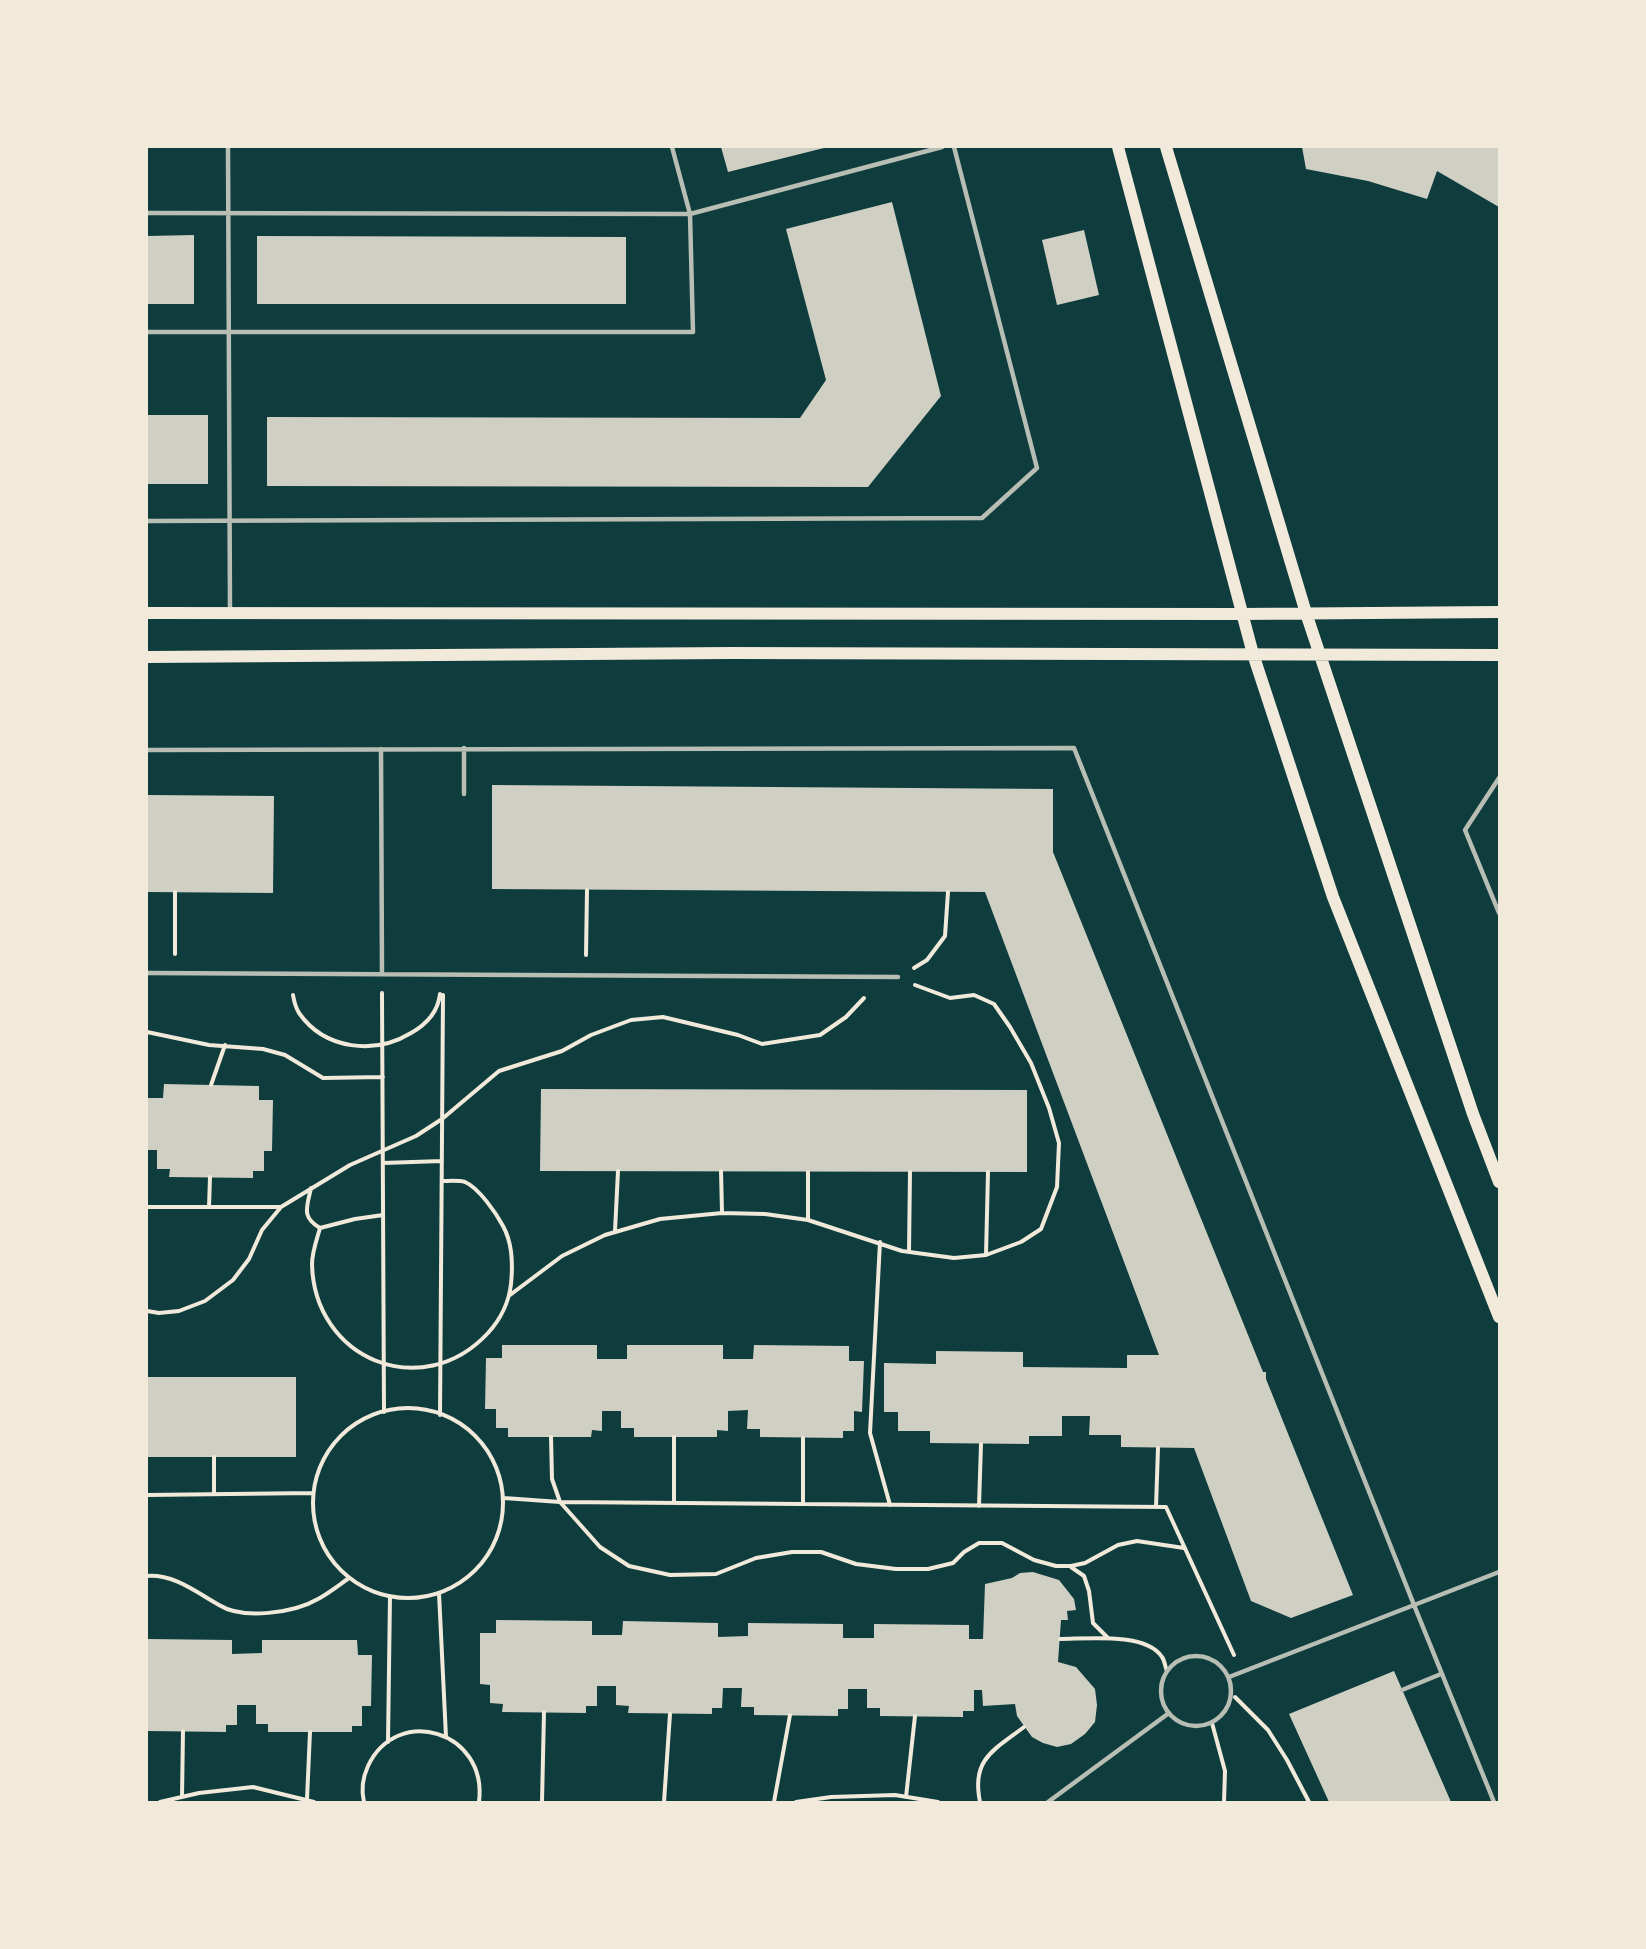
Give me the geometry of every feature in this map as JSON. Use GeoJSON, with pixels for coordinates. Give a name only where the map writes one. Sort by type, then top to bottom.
{"type":"FeatureCollection","features":[{"type":"Feature","properties":{"kind":"main road"},"geometry":{"type":"LineString","coordinates":[[1118,147],[1253,654],[1334,897],[1499,1317]]}},
{"type":"Feature","properties":{"kind":"main road"},"geometry":{"type":"LineString","coordinates":[[1166,147],[1306,613],[1473,1114],[1499,1182]]}},
{"type":"Feature","properties":{"kind":"main road"},"geometry":{"type":"LineString","coordinates":[[147,613],[1241,614],[1499,612]]}},
{"type":"Feature","properties":{"kind":"main road"},"geometry":{"type":"LineString","coordinates":[[147,657],[731,653],[1499,656]]}},
{"type":"Feature","properties":{"kind":"lane"},"geometry":{"type":"LineString","coordinates":[[228,147],[230,613]]}},
{"type":"Feature","properties":{"kind":"lane"},"geometry":{"type":"LineString","coordinates":[[147,332],[693,332],[690,213],[672,147]]}},
{"type":"Feature","properties":{"kind":"lane"},"geometry":{"type":"LineString","coordinates":[[147,213],[690,213],[942,147]]}},
{"type":"Feature","properties":{"kind":"lane"},"geometry":{"type":"LineString","coordinates":[[147,521],[982,518],[1037,468],[954,147]]}},
{"type":"Feature","properties":{"kind":"lane"},"geometry":{"type":"LineString","coordinates":[[464,748],[464,795]]}},
{"type":"Feature","properties":{"kind":"lane"},"geometry":{"type":"LineString","coordinates":[[147,750],[1074,748],[1441,1674],[1494,1802]]}},
{"type":"Feature","properties":{"kind":"lane"},"geometry":{"type":"LineString","coordinates":[[381,749],[382,975]]}},
{"type":"Feature","properties":{"kind":"lane"},"geometry":{"type":"LineString","coordinates":[[1499,778],[1465,830],[1499,913]]}},
{"type":"Feature","properties":{"kind":"lane"},"geometry":{"type":"LineString","coordinates":[[147,973],[898,977]]}},
{"type":"Feature","properties":{"kind":"lane"},"geometry":{"type":"LineString","coordinates":[[1229,1677],[1499,1572]]}},
{"type":"Feature","properties":{"kind":"lane"},"geometry":{"type":"LineString","coordinates":[[1196,1655],[1208,1657],[1218,1662],[1229,1677],[1232,1694],[1229,1706],[1222,1716],[1212,1723],[1188,1726],[1177,1721],[1163,1703],[1160,1693],[1162,1681],[1174,1662],[1185,1657],[1196,1655]]}},
{"type":"Feature","properties":{"kind":"lane"},"geometry":{"type":"LineString","coordinates":[[1402,1690],[1441,1674]]}},
{"type":"Feature","properties":{"kind":"lane"},"geometry":{"type":"LineString","coordinates":[[1048,1802],[1169,1713]]}},
{"type":"Feature","properties":{"kind":"path"},"geometry":{"type":"LineString","coordinates":[[586,976],[587,890]]}},
{"type":"Feature","properties":{"kind":"path"},"geometry":{"type":"LineString","coordinates":[[175,892],[175,973]]}},
{"type":"Feature","properties":{"kind":"path"},"geometry":{"type":"LineString","coordinates":[[898,977],[927,960],[945,936],[948,892]]}},
{"type":"Feature","properties":{"kind":"path"},"geometry":{"type":"LineString","coordinates":[[286,974],[298,1012],[318,1032],[342,1044],[370,1048],[397,1042],[421,1027],[439,1006],[443,975]]}},
{"type":"Feature","properties":{"kind":"path"},"geometry":{"type":"LineString","coordinates":[[382,975],[384,1412]]}},
{"type":"Feature","properties":{"kind":"path"},"geometry":{"type":"LineString","coordinates":[[441,1415],[443,975]]}},
{"type":"Feature","properties":{"kind":"path"},"geometry":{"type":"LineString","coordinates":[[147,1311],[159,1313],[179,1311],[205,1301],[233,1280],[249,1259],[262,1230],[282,1207],[350,1165],[416,1136],[442,1119],[499,1071],[562,1051],[591,1035],[631,1020],[663,1017],[738,1035],[762,1044],[820,1035],[846,1017],[864,998],[867,977]]}},
{"type":"Feature","properties":{"kind":"path"},"geometry":{"type":"LineString","coordinates":[[510,1295],[562,1256],[615,1231],[660,1219],[722,1213],[765,1214],[808,1220],[909,1252],[954,1258],[986,1255],[1021,1242],[1041,1229],[1057,1187],[1059,1143],[1049,1108],[1031,1063],[1011,1027],[994,1004],[974,995],[950,998],[898,977]]}},
{"type":"Feature","properties":{"kind":"path"},"geometry":{"type":"LineString","coordinates":[[147,1032],[209,1045],[263,1049],[285,1055],[323,1078],[383,1077]]}},
{"type":"Feature","properties":{"kind":"path"},"geometry":{"type":"LineString","coordinates":[[211,1085],[225,1045]]}},
{"type":"Feature","properties":{"kind":"path"},"geometry":{"type":"LineString","coordinates":[[383,1163],[442,1161]]}},
{"type":"Feature","properties":{"kind":"path"},"geometry":{"type":"LineString","coordinates":[[615,1231],[618,1171]]}},
{"type":"Feature","properties":{"kind":"path"},"geometry":{"type":"LineString","coordinates":[[721,1171],[722,1213]]}},
{"type":"Feature","properties":{"kind":"path"},"geometry":{"type":"LineString","coordinates":[[808,1172],[808,1220]]}},
{"type":"Feature","properties":{"kind":"path"},"geometry":{"type":"LineString","coordinates":[[909,1252],[910,1172]]}},
{"type":"Feature","properties":{"kind":"path"},"geometry":{"type":"LineString","coordinates":[[986,1255],[988,1172]]}},
{"type":"Feature","properties":{"kind":"path"},"geometry":{"type":"LineString","coordinates":[[209,1207],[210,1177]]}},
{"type":"Feature","properties":{"kind":"path"},"geometry":{"type":"LineString","coordinates":[[320,1228],[312,1261],[315,1295],[331,1326],[355,1350],[384,1364],[415,1368],[447,1362],[475,1347],[496,1323],[510,1295],[513,1263],[506,1232],[491,1204],[464,1182],[442,1181]]}},
{"type":"Feature","properties":{"kind":"path"},"geometry":{"type":"LineString","coordinates":[[311,1188],[306,1213],[310,1222],[320,1228],[383,1215]]}},
{"type":"Feature","properties":{"kind":"path"},"geometry":{"type":"LineString","coordinates":[[147,1207],[282,1207]]}},
{"type":"Feature","properties":{"kind":"path"},"geometry":{"type":"LineString","coordinates":[[879,1242],[870,1433],[890,1505]]}},
{"type":"Feature","properties":{"kind":"path"},"geometry":{"type":"LineString","coordinates":[[397,1409],[429,1410],[441,1415],[458,1422],[482,1442],[497,1469],[504,1498],[500,1529],[487,1557],[466,1579],[439,1593],[408,1599],[377,1593],[349,1578],[327,1554],[314,1525],[313,1493],[321,1462],[340,1436],[366,1418],[397,1409]]}},
{"type":"Feature","properties":{"kind":"path"},"geometry":{"type":"LineString","coordinates":[[551,1437],[552,1479],[560,1502],[600,1547],[629,1566],[670,1575],[716,1574],[756,1558],[792,1552],[821,1552],[856,1564],[896,1569],[928,1569],[953,1563],[964,1552],[979,1543],[1002,1543],[1034,1560],[1056,1566],[1086,1563],[1118,1545],[1137,1541],[1185,1548]]}},
{"type":"Feature","properties":{"kind":"path"},"geometry":{"type":"LineString","coordinates":[[674,1437],[674,1503]]}},
{"type":"Feature","properties":{"kind":"path"},"geometry":{"type":"LineString","coordinates":[[803,1438],[803,1504]]}},
{"type":"Feature","properties":{"kind":"path"},"geometry":{"type":"LineString","coordinates":[[979,1506],[981,1444]]}},
{"type":"Feature","properties":{"kind":"path"},"geometry":{"type":"LineString","coordinates":[[1156,1507],[1158,1448]]}},
{"type":"Feature","properties":{"kind":"path"},"geometry":{"type":"LineString","coordinates":[[214,1457],[214,1494]]}},
{"type":"Feature","properties":{"kind":"path"},"geometry":{"type":"LineString","coordinates":[[147,1495],[313,1493]]}},
{"type":"Feature","properties":{"kind":"path"},"geometry":{"type":"LineString","coordinates":[[504,1498],[560,1502],[1166,1507],[1241,1672]]}},
{"type":"Feature","properties":{"kind":"path"},"geometry":{"type":"LineString","coordinates":[[1071,1566],[1084,1576],[1089,1590],[1093,1623],[1108,1638]]}},
{"type":"Feature","properties":{"kind":"path"},"geometry":{"type":"LineString","coordinates":[[147,1576],[160,1575],[196,1590],[221,1607],[246,1614],[281,1612],[316,1601],[349,1578]]}},
{"type":"Feature","properties":{"kind":"path"},"geometry":{"type":"LineString","coordinates":[[439,1593],[446,1737]]}},
{"type":"Feature","properties":{"kind":"path"},"geometry":{"type":"LineString","coordinates":[[388,1742],[390,1596]]}},
{"type":"Feature","properties":{"kind":"path"},"geometry":{"type":"LineString","coordinates":[[1060,1639],[1108,1638],[1141,1643],[1162,1657],[1167,1671]]}},
{"type":"Feature","properties":{"kind":"path"},"geometry":{"type":"LineString","coordinates":[[1232,1694],[1268,1730],[1309,1802]]}},
{"type":"Feature","properties":{"kind":"path"},"geometry":{"type":"LineString","coordinates":[[542,1802],[544,1712]]}},
{"type":"Feature","properties":{"kind":"path"},"geometry":{"type":"LineString","coordinates":[[664,1802],[670,1714]]}},
{"type":"Feature","properties":{"kind":"path"},"geometry":{"type":"LineString","coordinates":[[774,1802],[790,1715]]}},
{"type":"Feature","properties":{"kind":"path"},"geometry":{"type":"LineString","coordinates":[[906,1797],[915,1716]]}},
{"type":"Feature","properties":{"kind":"path"},"geometry":{"type":"LineString","coordinates":[[1212,1723],[1225,1771],[1224,1802]]}},
{"type":"Feature","properties":{"kind":"path"},"geometry":{"type":"LineString","coordinates":[[980,1802],[977,1790],[979,1770],[985,1758],[1024,1727]]}},
{"type":"Feature","properties":{"kind":"path"},"geometry":{"type":"LineString","coordinates":[[182,1797],[183,1731]]}},
{"type":"Feature","properties":{"kind":"path"},"geometry":{"type":"LineString","coordinates":[[307,1799],[310,1732]]}},
{"type":"Feature","properties":{"kind":"path"},"geometry":{"type":"LineString","coordinates":[[364,1802],[362,1795],[364,1775],[373,1756],[388,1742],[406,1733],[426,1732],[446,1737],[463,1749],[475,1765],[481,1788],[479,1802]]}},
{"type":"Feature","properties":{"kind":"path"},"geometry":{"type":"LineString","coordinates":[[160,1802],[199,1793],[253,1787],[314,1802]]}},
{"type":"Feature","properties":{"kind":"path"},"geometry":{"type":"LineString","coordinates":[[796,1802],[831,1797],[895,1795],[938,1802]]}},
{"type":"Feature","properties":{"kind":"building"},"geometry":{"type":"Polygon","coordinates":[[[721,147],[824,147],[824,148],[728,172],[721,147]]]}},
{"type":"Feature","properties":{"kind":"building"},"geometry":{"type":"Polygon","coordinates":[[[1302,147],[1499,147],[1499,207],[1437,171],[1427,199],[1368,181],[1306,169],[1302,147]]]}},
{"type":"Feature","properties":{"kind":"building"},"geometry":{"type":"Polygon","coordinates":[[[892,202],[941,396],[868,487],[267,486],[267,417],[800,418],[826,380],[786,229],[892,202]]]}},
{"type":"Feature","properties":{"kind":"building"},"geometry":{"type":"Polygon","coordinates":[[[1084,230],[1099,295],[1057,305],[1042,240],[1084,230]]]}},
{"type":"Feature","properties":{"kind":"building"},"geometry":{"type":"Polygon","coordinates":[[[194,235],[194,304],[147,304],[147,236],[194,235]]]}},
{"type":"Feature","properties":{"kind":"building"},"geometry":{"type":"Polygon","coordinates":[[[257,236],[626,237],[626,304],[257,304],[257,236]]]}},
{"type":"Feature","properties":{"kind":"building"},"geometry":{"type":"Polygon","coordinates":[[[147,415],[208,415],[208,484],[147,484],[147,415]]]}},
{"type":"Feature","properties":{"kind":"building"},"geometry":{"type":"Polygon","coordinates":[[[492,785],[1053,789],[1053,852],[1263,1372],[1266,1372],[1266,1379],[1353,1595],[1291,1618],[1251,1601],[1194,1448],[1121,1447],[1121,1435],[1089,1435],[1090,1416],[1062,1416],[1062,1436],[1029,1436],[1029,1444],[930,1443],[930,1431],[898,1431],[898,1412],[884,1412],[884,1363],[936,1364],[936,1351],[1023,1352],[1023,1367],[1127,1368],[1127,1355],[1159,1355],[985,892],[492,889],[492,785]]]}},
{"type":"Feature","properties":{"kind":"building"},"geometry":{"type":"Polygon","coordinates":[[[147,795],[274,796],[273,893],[147,892],[147,795]]]}},
{"type":"Feature","properties":{"kind":"building"},"geometry":{"type":"Polygon","coordinates":[[[164,1084],[259,1086],[259,1100],[273,1100],[272,1151],[264,1151],[264,1171],[253,1171],[253,1178],[169,1177],[170,1169],[157,1169],[157,1150],[147,1150],[147,1098],[163,1098],[164,1084]]]}},
{"type":"Feature","properties":{"kind":"building"},"geometry":{"type":"Polygon","coordinates":[[[541,1089],[1027,1090],[1027,1172],[540,1171],[541,1089]]]}},
{"type":"Feature","properties":{"kind":"building"},"geometry":{"type":"Polygon","coordinates":[[[502,1345],[597,1345],[597,1359],[627,1359],[627,1345],[723,1345],[723,1359],[753,1359],[754,1345],[849,1346],[849,1361],[864,1361],[862,1412],[854,1411],[854,1431],[843,1431],[843,1438],[760,1437],[760,1429],[747,1429],[748,1410],[728,1411],[728,1431],[717,1430],[717,1437],[634,1437],[634,1428],[621,1428],[621,1411],[602,1411],[602,1431],[592,1430],[591,1437],[508,1437],[508,1428],[496,1428],[496,1409],[485,1409],[486,1358],[502,1358],[502,1345]]]}},
{"type":"Feature","properties":{"kind":"building"},"geometry":{"type":"Polygon","coordinates":[[[147,1377],[296,1377],[296,1457],[147,1457],[147,1377]]]}},
{"type":"Feature","properties":{"kind":"building"},"geometry":{"type":"Polygon","coordinates":[[[1033,1572],[1059,1580],[1074,1599],[1076,1610],[1067,1611],[1068,1620],[1061,1620],[1058,1662],[1076,1667],[1095,1689],[1097,1705],[1095,1722],[1085,1734],[1071,1744],[1057,1747],[1032,1737],[1017,1716],[1015,1704],[983,1706],[982,1690],[974,1690],[974,1711],[963,1711],[963,1717],[880,1716],[880,1708],[867,1708],[867,1689],[848,1689],[848,1709],[838,1709],[838,1716],[754,1715],[754,1707],[741,1707],[742,1688],[723,1688],[722,1708],[712,1708],[712,1714],[628,1713],[629,1706],[616,1705],[616,1686],[597,1686],[597,1706],[586,1706],[586,1713],[502,1712],[503,1704],[490,1703],[490,1685],[480,1684],[480,1633],[496,1633],[496,1620],[592,1621],[592,1635],[622,1635],[623,1621],[718,1623],[718,1637],[748,1636],[748,1623],[843,1624],[843,1638],[874,1638],[874,1624],[969,1625],[969,1639],[983,1639],[985,1584],[1012,1578],[1020,1573],[1033,1572]]]}},
{"type":"Feature","properties":{"kind":"building"},"geometry":{"type":"Polygon","coordinates":[[[147,1639],[232,1640],[232,1654],[262,1653],[262,1640],[357,1640],[358,1655],[372,1655],[371,1706],[362,1706],[362,1726],[352,1726],[352,1732],[268,1732],[268,1724],[256,1724],[256,1705],[237,1705],[237,1725],[226,1725],[226,1732],[147,1731],[147,1639]]]}},
{"type":"Feature","properties":{"kind":"building"},"geometry":{"type":"Polygon","coordinates":[[[1394,1671],[1451,1802],[1329,1802],[1289,1714],[1394,1671]]]}}]}
